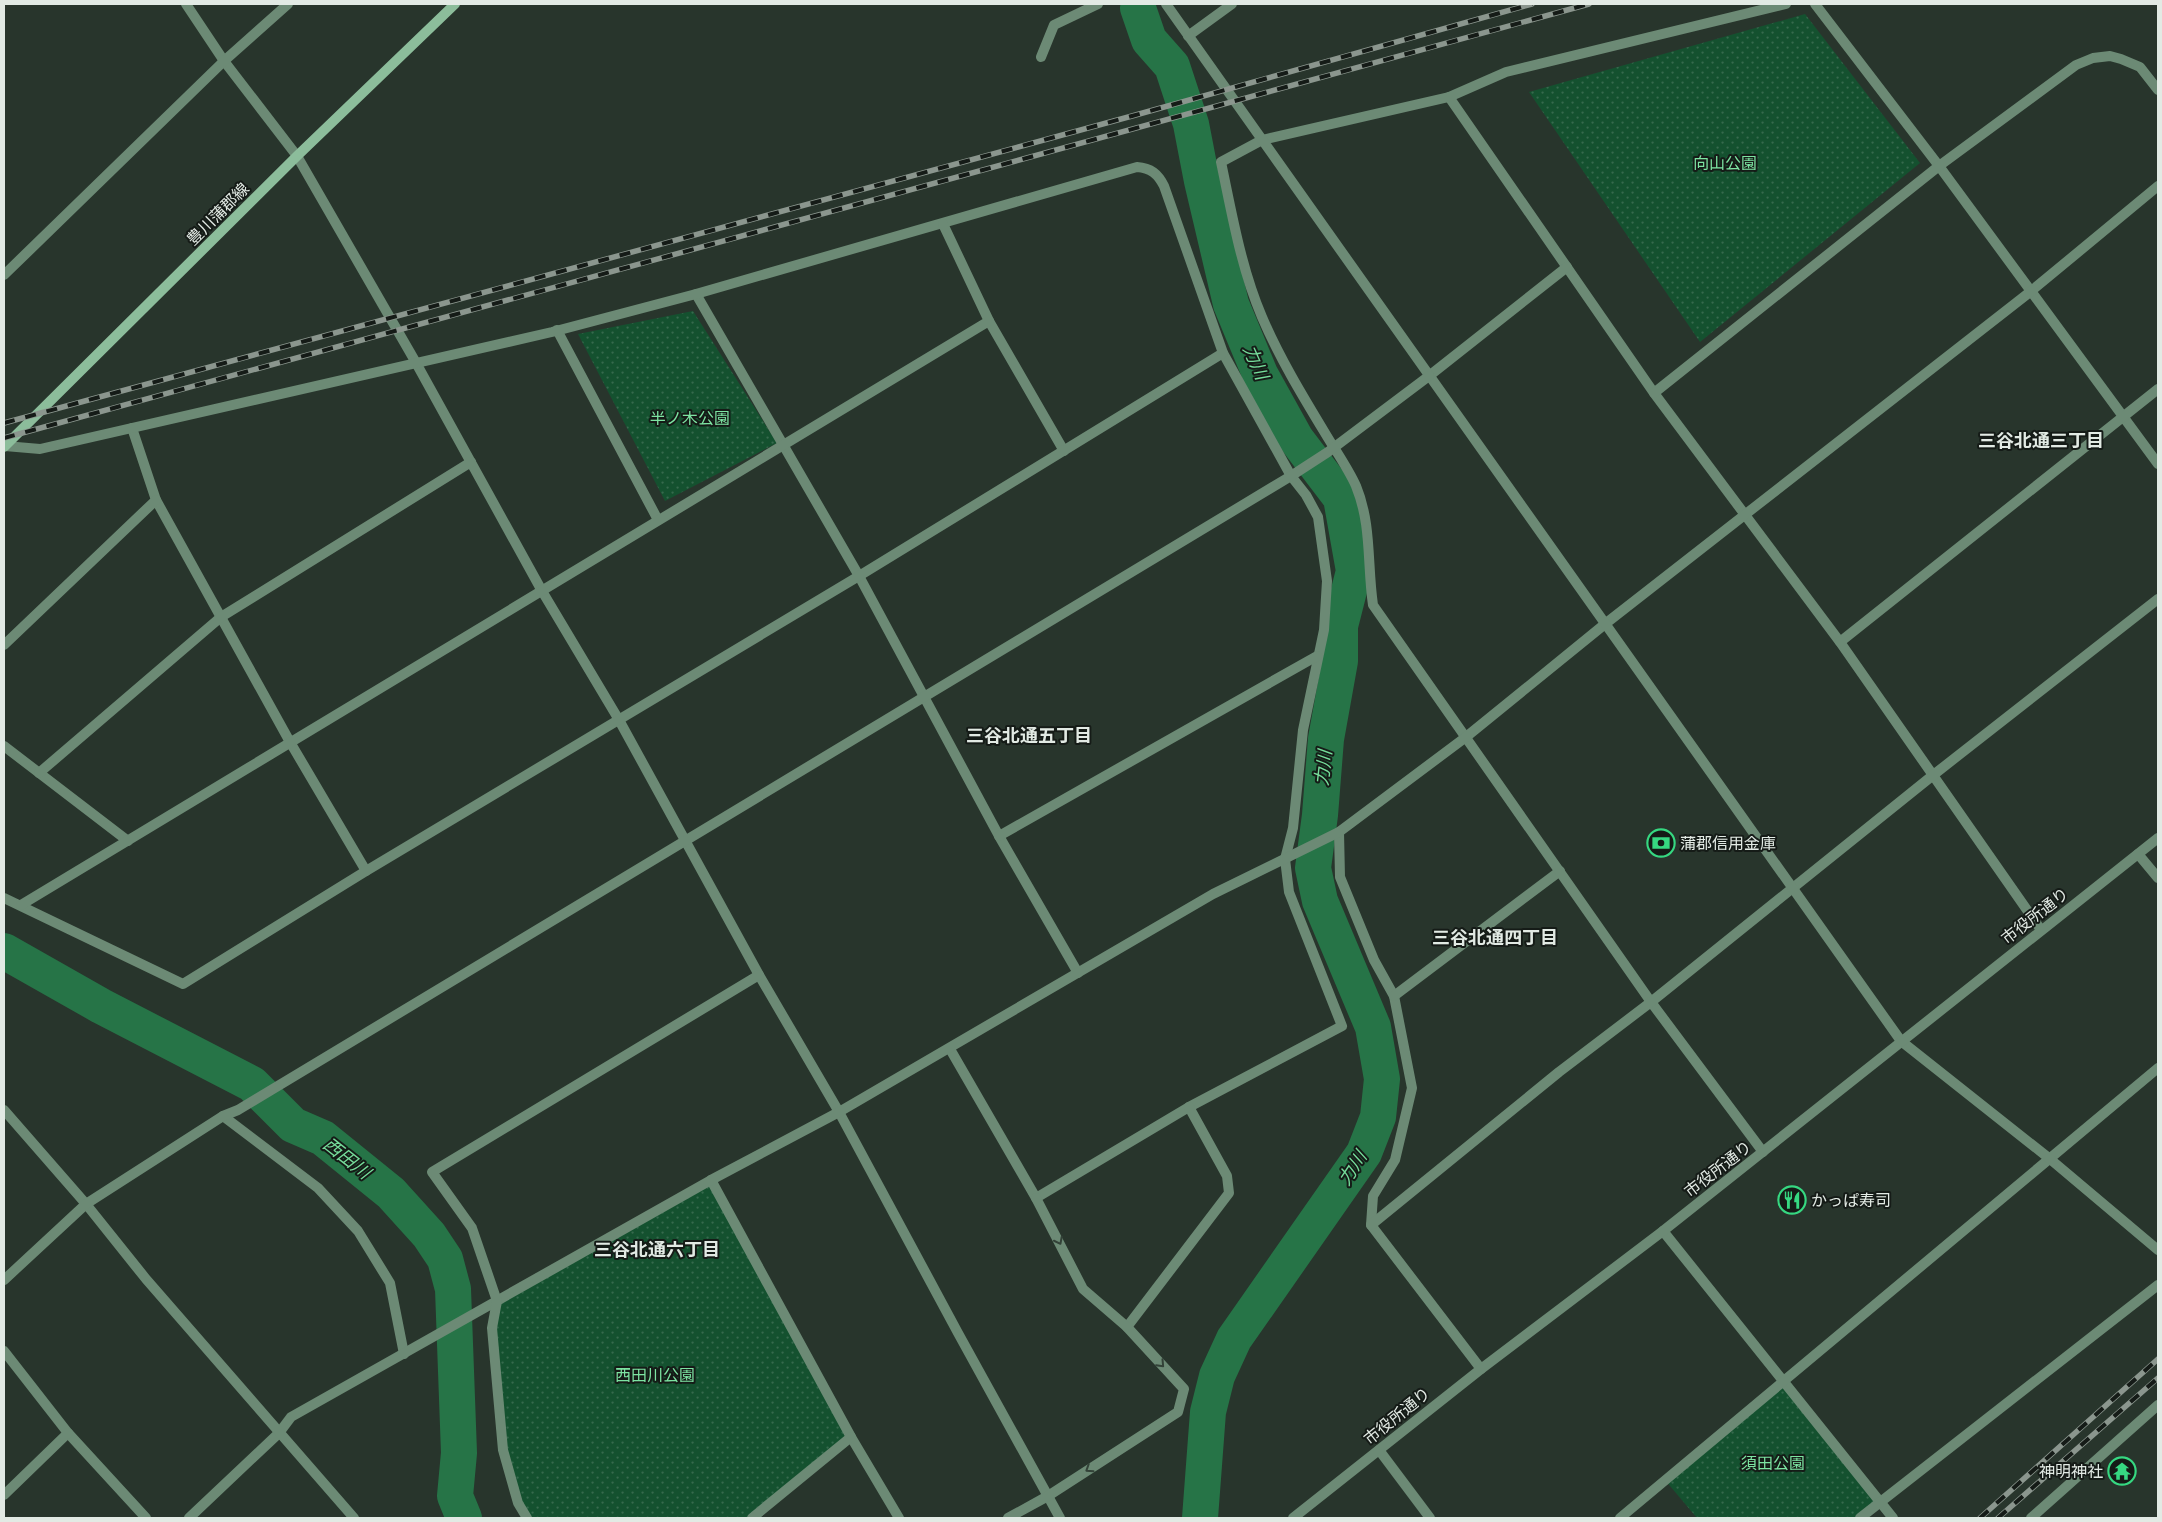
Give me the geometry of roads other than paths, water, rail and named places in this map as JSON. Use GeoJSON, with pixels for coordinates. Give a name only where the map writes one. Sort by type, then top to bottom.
{"type":"FeatureCollection","features":[{"type":"Feature","properties":{"kind":"main road","name":"豊川蒲郡線"},"geometry":{"type":"LineString","coordinates":[[4,446],[297,156],[455,4]]}},
{"type":"Feature","properties":{"kind":"street"},"geometry":{"type":"LineString","coordinates":[[186,4],[224,61],[297,156],[415,361],[542,591],[619,720],[759,975],[839,1112],[1060,1518]]}},
{"type":"Feature","properties":{"kind":"street"},"geometry":{"type":"LineString","coordinates":[[4,275],[224,61],[288,4]]}},
{"type":"Feature","properties":{"kind":"street"},"geometry":{"type":"LineString","coordinates":[[1041,57],[1054,25],[1098,4]]}},
{"type":"Feature","properties":{"kind":"street"},"geometry":{"type":"LineString","coordinates":[[1166,4],[1901,1041],[2050,1159],[2158,1250]]}},
{"type":"Feature","properties":{"kind":"street"},"geometry":{"type":"LineString","coordinates":[[1188,36],[1232,4]]}},
{"type":"Feature","properties":{"kind":"street"},"geometry":{"type":"LineString","coordinates":[[1763,1152],[1651,1002],[1373,605],[1370,584],[1370,552],[1365,516],[1355,485],[1331,450],[1261,316],[1242,259],[1221,162],[1262,140],[1449,97],[1506,72],[1786,4]]}},
{"type":"Feature","properties":{"kind":"street"},"geometry":{"type":"LineString","coordinates":[[1815,4],[1939,166],[2158,464]]}},
{"type":"Feature","properties":{"kind":"street"},"geometry":{"type":"LineString","coordinates":[[1654,393],[1939,166],[2076,65],[2093,58],[2110,56],[2140,67],[2158,90]]}},
{"type":"Feature","properties":{"kind":"street"},"geometry":{"type":"LineString","coordinates":[[1449,97],[1654,393],[1840,642],[2041,930]]}},
{"type":"Feature","properties":{"kind":"street"},"geometry":{"type":"LineString","coordinates":[[4,446],[40,449],[415,361],[557,330],[696,294],[1137,167],[1146,168],[1154,172],[1164,186],[1223,353],[1291,476],[1306,495],[1318,517],[1327,581],[1324,630],[1317,656],[1303,730],[1293,828],[1285,859],[1289,892],[1342,1026],[1189,1107],[1036,1198]]}},
{"type":"Feature","properties":{"kind":"street"},"geometry":{"type":"LineString","coordinates":[[189,1518],[280,1433],[291,1417],[486,1306],[950,1049],[1212,894],[1336,834],[1466,737],[1605,624],[2030,292],[2158,186]]}},
{"type":"Feature","properties":{"kind":"street"},"geometry":{"type":"LineString","coordinates":[[943,224],[963,271],[989,321],[1064,451]]}},
{"type":"Feature","properties":{"kind":"street"},"geometry":{"type":"LineString","coordinates":[[4,1280],[86,1204],[223,1116],[238,1110],[1291,476],[1331,450],[1429,376],[1567,267]]}},
{"type":"Feature","properties":{"kind":"street"},"geometry":{"type":"LineString","coordinates":[[696,294],[858,576],[999,836],[1078,973]]}},
{"type":"Feature","properties":{"kind":"street"},"geometry":{"type":"LineString","coordinates":[[21,905],[989,321]]}},
{"type":"Feature","properties":{"kind":"street"},"geometry":{"type":"LineString","coordinates":[[557,330],[658,520]]}},
{"type":"Feature","properties":{"kind":"street"},"geometry":{"type":"LineString","coordinates":[[4,898],[183,984],[366,871],[858,576],[1223,353]]}},
{"type":"Feature","properties":{"kind":"street"},"geometry":{"type":"LineString","coordinates":[[1840,642],[2158,389]]}},
{"type":"Feature","properties":{"kind":"street"},"geometry":{"type":"LineString","coordinates":[[132,428],[156,500],[290,742],[366,871]]}},
{"type":"Feature","properties":{"kind":"street"},"geometry":{"type":"LineString","coordinates":[[39,773],[221,617],[470,462]]}},
{"type":"Feature","properties":{"kind":"street"},"geometry":{"type":"LineString","coordinates":[[4,645],[156,500]]}},
{"type":"Feature","properties":{"kind":"street"},"geometry":{"type":"LineString","coordinates":[[1372,1226],[1559,1072],[1651,1002],[1932,776],[2158,599]]}},
{"type":"Feature","properties":{"kind":"street"},"geometry":{"type":"LineString","coordinates":[[999,836],[1317,656]]}},
{"type":"Feature","properties":{"kind":"street"},"geometry":{"type":"LineString","coordinates":[[4,746],[128,841]]}},
{"type":"Feature","properties":{"kind":"street"},"geometry":{"type":"LineString","coordinates":[[1336,834],[1340,876],[1374,960],[1394,996],[1412,1088],[1395,1160],[1373,1196],[1372,1226],[1481,1368]]}},
{"type":"Feature","properties":{"kind":"street","name":"市役所通り"},"geometry":{"type":"LineString","coordinates":[[1293,1518],[1481,1368],[1663,1231],[2158,838]]}},
{"type":"Feature","properties":{"kind":"street"},"geometry":{"type":"LineString","coordinates":[[2138,854],[2158,878]]}},
{"type":"Feature","properties":{"kind":"street"},"geometry":{"type":"LineString","coordinates":[[1394,996],[1560,871]]}},
{"type":"Feature","properties":{"kind":"street"},"geometry":{"type":"LineString","coordinates":[[527,1518],[518,1503],[503,1450],[492,1328],[497,1301],[472,1228],[432,1172],[759,975]]}},
{"type":"Feature","properties":{"kind":"street"},"geometry":{"type":"LineString","coordinates":[[950,1049],[1036,1198],[1083,1289],[1127,1327],[1184,1389],[1178,1412],[1048,1496],[1008,1518]]}},
{"type":"Feature","properties":{"kind":"street"},"geometry":{"type":"LineString","coordinates":[[1620,1518],[2158,1068]]}},
{"type":"Feature","properties":{"kind":"street"},"geometry":{"type":"LineString","coordinates":[[1127,1327],[1229,1193],[1226,1176],[1189,1107]]}},
{"type":"Feature","properties":{"kind":"street"},"geometry":{"type":"LineString","coordinates":[[4,1110],[86,1204],[146,1278],[354,1518]]}},
{"type":"Feature","properties":{"kind":"street"},"geometry":{"type":"LineString","coordinates":[[223,1116],[318,1188],[358,1231],[390,1283],[401,1356]]}},
{"type":"Feature","properties":{"kind":"street"},"geometry":{"type":"LineString","coordinates":[[712,1180],[852,1437],[899,1518]]}},
{"type":"Feature","properties":{"kind":"street"},"geometry":{"type":"LineString","coordinates":[[1663,1231],[1892,1518]]}},
{"type":"Feature","properties":{"kind":"street"},"geometry":{"type":"LineString","coordinates":[[1860,1518],[1878,1502],[2158,1285]]}},
{"type":"Feature","properties":{"kind":"street"},"geometry":{"type":"LineString","coordinates":[[4,1351],[68,1433],[146,1518]]}},
{"type":"Feature","properties":{"kind":"street"},"geometry":{"type":"LineString","coordinates":[[2032,1518],[2158,1405]]}},
{"type":"Feature","properties":{"kind":"street"},"geometry":{"type":"LineString","coordinates":[[4,1495],[68,1433]]}},
{"type":"Feature","properties":{"kind":"street"},"geometry":{"type":"LineString","coordinates":[[752,1518],[852,1437]]}},
{"type":"Feature","properties":{"kind":"street"},"geometry":{"type":"LineString","coordinates":[[1378,1450],[1430,1518]]}},
{"type":"Feature","properties":{"kind":"waterway","name":"力川"},"geometry":{"type":"LineString","coordinates":[[1138,8],[1149,40],[1172,66],[1191,124],[1202,181],[1231,304],[1260,374],[1296,439],[1341,498],[1354,571],[1340,626],[1340,661],[1326,739],[1320,815],[1313,868],[1320,901],[1373,1027],[1382,1079],[1378,1117],[1364,1153],[1234,1339],[1217,1376],[1208,1412],[1200,1518]]}},
{"type":"Feature","properties":{"kind":"waterway","name":"西田川"},"geometry":{"type":"LineString","coordinates":[[4,951],[101,1006],[252,1084],[293,1125],[323,1138],[391,1193],[429,1235],[445,1259],[453,1289],[459,1453],[455,1496],[464,1518]]}},
{"type":"Feature","properties":{"kind":"railway"},"geometry":{"type":"LineString","coordinates":[[4,423],[1132,116],[1532,4]]}},
{"type":"Feature","properties":{"kind":"railway"},"geometry":{"type":"LineString","coordinates":[[4,438],[1589,4]]}},
{"type":"Feature","properties":{"kind":"railway"},"geometry":{"type":"LineString","coordinates":[[1980,1518],[2158,1359]]}},
{"type":"Feature","properties":{"kind":"railway"},"geometry":{"type":"LineString","coordinates":[[1998,1518],[2158,1378]]}},
{"type":"Feature","properties":{"kind":"place","name":"蒲郡信用金庫"},"geometry":{"type":"Point","coordinates":[1661,843]}},
{"type":"Feature","properties":{"kind":"place","name":"かっぱ寿司"},"geometry":{"type":"Point","coordinates":[1792,1200]}},
{"type":"Feature","properties":{"kind":"place","name":"神明神社"},"geometry":{"type":"Point","coordinates":[2122,1471]}},
{"type":"Feature","properties":{"kind":"district","name":"三谷北通三丁目"},"geometry":{"type":"Point","coordinates":[2041,440]}},
{"type":"Feature","properties":{"kind":"district","name":"三谷北通五丁目"},"geometry":{"type":"Point","coordinates":[1029,735]}},
{"type":"Feature","properties":{"kind":"district","name":"三谷北通四丁目"},"geometry":{"type":"Point","coordinates":[1495,937]}},
{"type":"Feature","properties":{"kind":"district","name":"三谷北通六丁目"},"geometry":{"type":"Point","coordinates":[657,1249]}},
{"type":"Feature","properties":{"kind":"park label","name":"向山公園"},"geometry":{"type":"Point","coordinates":[1725,163]}},
{"type":"Feature","properties":{"kind":"park label","name":"半ノ木公園"},"geometry":{"type":"Point","coordinates":[690,418]}},
{"type":"Feature","properties":{"kind":"park label","name":"西田川公園"},"geometry":{"type":"Point","coordinates":[655,1375]}},
{"type":"Feature","properties":{"kind":"park label","name":"須田公園"},"geometry":{"type":"Point","coordinates":[1773,1463]}}]}
